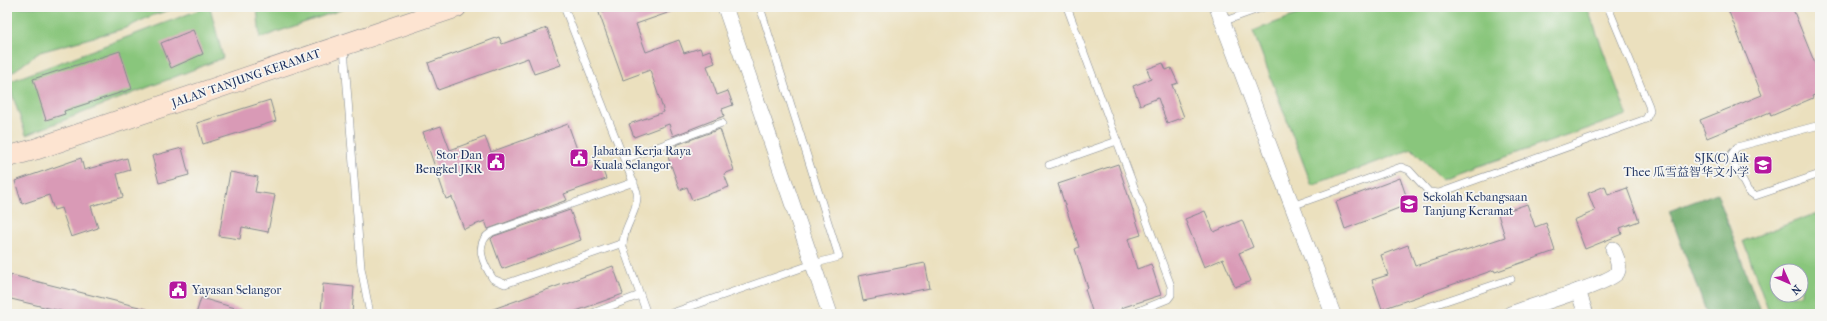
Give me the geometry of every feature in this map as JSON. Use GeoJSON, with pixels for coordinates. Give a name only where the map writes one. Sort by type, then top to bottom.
{"type":"FeatureCollection","features":[{"type":"Feature","properties":{"kind":"street","name":"JALAN TANJUNG KERAMAT"},"geometry":{"type":"LineString","coordinates":[[36,149],[456,7]]}},
{"type":"Feature","properties":{"kind":"street"},"geometry":{"type":"LineString","coordinates":[[725,7],[830,314]]}},
{"type":"Feature","properties":{"kind":"street"},"geometry":{"type":"LineString","coordinates":[[1217,7],[1333,314]]}},
{"type":"Feature","properties":{"kind":"street"},"geometry":{"type":"LineString","coordinates":[[7,157],[36,149]]}},
{"type":"Feature","properties":{"kind":"street"},"geometry":{"type":"LineString","coordinates":[[7,167],[36,149]]}},
{"type":"Feature","properties":{"kind":"street"},"geometry":{"type":"LineString","coordinates":[[1510,314],[1578,291],[1615,275],[1619,266],[1613,249]]}},
{"type":"Feature","properties":{"kind":"street"},"geometry":{"type":"LineString","coordinates":[[1578,291],[1586,314]]}},
{"type":"Feature","properties":{"kind":"lane"},"geometry":{"type":"LineString","coordinates":[[564,7],[637,192],[637,201],[623,243],[624,252],[647,314]]}},
{"type":"Feature","properties":{"kind":"lane"},"geometry":{"type":"LineString","coordinates":[[669,314],[813,264],[839,257],[760,7]]}},
{"type":"Feature","properties":{"kind":"lane"},"geometry":{"type":"LineString","coordinates":[[1067,7],[1172,290],[1171,295],[1164,301],[1131,314]]}},
{"type":"Feature","properties":{"kind":"lane"},"geometry":{"type":"LineString","coordinates":[[1222,22],[1264,7]]}},
{"type":"Feature","properties":{"kind":"lane"},"geometry":{"type":"LineString","coordinates":[[1292,206],[1401,167],[1409,170],[1429,192],[1439,193],[1646,119],[1650,111],[1650,106],[1608,7]]}},
{"type":"Feature","properties":{"kind":"lane"},"geometry":{"type":"LineString","coordinates":[[343,45],[361,268],[370,314]]}},
{"type":"Feature","properties":{"kind":"lane"},"geometry":{"type":"LineString","coordinates":[[625,159],[722,123]]}},
{"type":"Feature","properties":{"kind":"lane"},"geometry":{"type":"LineString","coordinates":[[1820,125],[1737,147],[1733,150],[1731,155],[1732,160],[1748,191],[1755,196],[1820,174]]}},
{"type":"Feature","properties":{"kind":"lane"},"geometry":{"type":"LineString","coordinates":[[1049,165],[1117,141]]}},
{"type":"Feature","properties":{"kind":"lane"},"geometry":{"type":"LineString","coordinates":[[623,243],[505,284],[493,279],[484,261],[480,248],[482,241],[492,232],[634,182]]}},
{"type":"Feature","properties":{"kind":"lane"},"geometry":{"type":"LineString","coordinates":[[1407,314],[1511,279]]}},
{"type":"Feature","properties":{"kind":"lane"},"geometry":{"type":"LineString","coordinates":[[590,314],[640,295]]}},
{"type":"Feature","properties":{"kind":"green space"},"geometry":{"type":"Polygon","coordinates":[[[7,7],[179,7],[151,16],[126,28],[40,52],[7,76],[7,7]]]}},
{"type":"Feature","properties":{"kind":"green space"},"geometry":{"type":"Polygon","coordinates":[[[210,7],[223,58],[26,135],[8,82],[210,7]]]}},
{"type":"Feature","properties":{"kind":"green space"},"geometry":{"type":"Polygon","coordinates":[[[257,7],[349,7],[260,38],[257,7]]]}},
{"type":"Feature","properties":{"kind":"green space","name":"Sekolah Kebangsaan Tanjung Keramat"},"geometry":{"type":"Polygon","coordinates":[[[1317,7],[1587,7],[1627,115],[1442,179],[1412,149],[1312,186],[1253,31],[1317,7]]]}},
{"type":"Feature","properties":{"kind":"green space"},"geometry":{"type":"Polygon","coordinates":[[[1717,193],[1761,314],[1707,314],[1669,211],[1717,193]]]}},
{"type":"Feature","properties":{"kind":"green space"},"geometry":{"type":"Polygon","coordinates":[[[1820,212],[1820,314],[1770,314],[1743,241],[1820,212]]]}},
{"type":"Feature","properties":{"kind":"building"},"geometry":{"type":"Polygon","coordinates":[[[616,7],[678,7],[679,9],[636,24],[646,52],[679,40],[684,53],[700,48],[702,53],[710,50],[715,63],[707,66],[717,95],[728,91],[733,105],[722,109],[724,116],[673,136],[669,124],[634,137],[629,124],[664,112],[650,70],[623,80],[599,13],[616,7]]]}},
{"type":"Feature","properties":{"kind":"building"},"geometry":{"type":"Polygon","coordinates":[[[1727,7],[1792,7],[1820,76],[1820,93],[1812,96],[1813,98],[1771,116],[1770,112],[1707,138],[1700,120],[1762,95],[1727,7]]]}},
{"type":"Feature","properties":{"kind":"building"},"geometry":{"type":"Polygon","coordinates":[[[547,28],[561,65],[534,74],[528,58],[438,90],[428,63],[499,37],[502,44],[547,28]]]}},
{"type":"Feature","properties":{"kind":"building"},"geometry":{"type":"Polygon","coordinates":[[[193,30],[203,54],[171,68],[161,43],[193,30]]]}},
{"type":"Feature","properties":{"kind":"building"},"geometry":{"type":"Polygon","coordinates":[[[120,51],[132,89],[64,111],[65,114],[46,120],[33,79],[120,51]]]}},
{"type":"Feature","properties":{"kind":"building"},"geometry":{"type":"Polygon","coordinates":[[[1163,63],[1166,70],[1171,68],[1178,83],[1172,85],[1184,117],[1167,123],[1158,98],[1140,105],[1133,86],[1151,79],[1147,69],[1163,63]]]}},
{"type":"Feature","properties":{"kind":"building"},"geometry":{"type":"Polygon","coordinates":[[[270,100],[276,121],[203,144],[197,123],[270,100]]]}},
{"type":"Feature","properties":{"kind":"building"},"geometry":{"type":"Polygon","coordinates":[[[568,124],[583,166],[599,160],[606,179],[564,194],[567,200],[488,229],[485,221],[464,229],[452,197],[446,199],[423,132],[441,126],[450,150],[485,137],[491,152],[568,124]]]}},
{"type":"Feature","properties":{"kind":"building"},"geometry":{"type":"Polygon","coordinates":[[[720,129],[734,170],[724,174],[729,187],[692,200],[687,187],[680,190],[668,157],[679,153],[676,145],[720,129]]]}},
{"type":"Feature","properties":{"kind":"building"},"geometry":{"type":"Polygon","coordinates":[[[182,148],[189,175],[159,183],[152,156],[182,148]]]}},
{"type":"Feature","properties":{"kind":"building"},"geometry":{"type":"Polygon","coordinates":[[[81,158],[84,170],[127,158],[130,170],[117,174],[123,197],[91,206],[98,228],[71,237],[61,208],[54,210],[49,195],[22,204],[15,181],[81,158]]]}},
{"type":"Feature","properties":{"kind":"building"},"geometry":{"type":"Polygon","coordinates":[[[1118,164],[1141,235],[1128,239],[1137,269],[1151,264],[1161,295],[1121,308],[1122,311],[1113,314],[1093,314],[1085,289],[1088,288],[1075,249],[1079,247],[1058,184],[1118,164]]]}},
{"type":"Feature","properties":{"kind":"building"},"geometry":{"type":"Polygon","coordinates":[[[230,172],[258,177],[255,192],[275,195],[268,232],[242,227],[240,239],[219,236],[230,172]]]}},
{"type":"Feature","properties":{"kind":"building"},"geometry":{"type":"Polygon","coordinates":[[[1400,178],[1409,204],[1345,229],[1336,202],[1400,178]]]}},
{"type":"Feature","properties":{"kind":"building"},"geometry":{"type":"Polygon","coordinates":[[[1605,186],[1608,195],[1627,188],[1639,221],[1620,228],[1622,234],[1585,249],[1574,220],[1595,211],[1588,193],[1605,186]]]}},
{"type":"Feature","properties":{"kind":"building"},"geometry":{"type":"Polygon","coordinates":[[[1527,204],[1535,227],[1546,223],[1555,251],[1495,272],[1494,270],[1382,309],[1372,280],[1388,275],[1381,255],[1408,245],[1415,266],[1505,237],[1498,214],[1527,204]]]}},
{"type":"Feature","properties":{"kind":"building"},"geometry":{"type":"Polygon","coordinates":[[[570,210],[581,240],[502,269],[491,239],[494,236],[570,210]]]}},
{"type":"Feature","properties":{"kind":"building"},"geometry":{"type":"Polygon","coordinates":[[[1205,211],[1214,232],[1242,220],[1253,247],[1239,253],[1251,281],[1235,287],[1223,259],[1204,267],[1185,219],[1205,211]]]}},
{"type":"Feature","properties":{"kind":"building"},"geometry":{"type":"Polygon","coordinates":[[[925,263],[930,288],[863,301],[858,276],[925,263]]]}},
{"type":"Feature","properties":{"kind":"building"},"geometry":{"type":"Polygon","coordinates":[[[613,266],[623,294],[568,314],[485,314],[485,312],[613,266]]]}},
{"type":"Feature","properties":{"kind":"building"},"geometry":{"type":"Polygon","coordinates":[[[11,275],[147,309],[146,314],[73,314],[7,298],[7,288],[11,275]]]}},
{"type":"Feature","properties":{"kind":"building"},"geometry":{"type":"Polygon","coordinates":[[[323,284],[354,287],[352,314],[321,314],[323,284]]]}},
{"type":"Feature","properties":{"kind":"building"},"geometry":{"type":"Polygon","coordinates":[[[201,298],[242,310],[242,314],[196,314],[201,298]]]}},
{"type":"Feature","properties":{"kind":"place","name":"Jabatan Kerja Raya Kuala Selangor"},"geometry":{"type":"Point","coordinates":[579,158]}},
{"type":"Feature","properties":{"kind":"place","name":"Stor Dan Bengkel JKR"},"geometry":{"type":"Point","coordinates":[496,162]}},
{"type":"Feature","properties":{"kind":"place","name":"SJK(C) Aik Thee 瓜雪益智华文小学"},"geometry":{"type":"Point","coordinates":[1763,165]}},
{"type":"Feature","properties":{"kind":"place","name":"Sekolah Kebangsaan Tanjung Keramat"},"geometry":{"type":"Point","coordinates":[1409,204]}},
{"type":"Feature","properties":{"kind":"place","name":"Yayasan Selangor"},"geometry":{"type":"Point","coordinates":[178,290]}}]}
